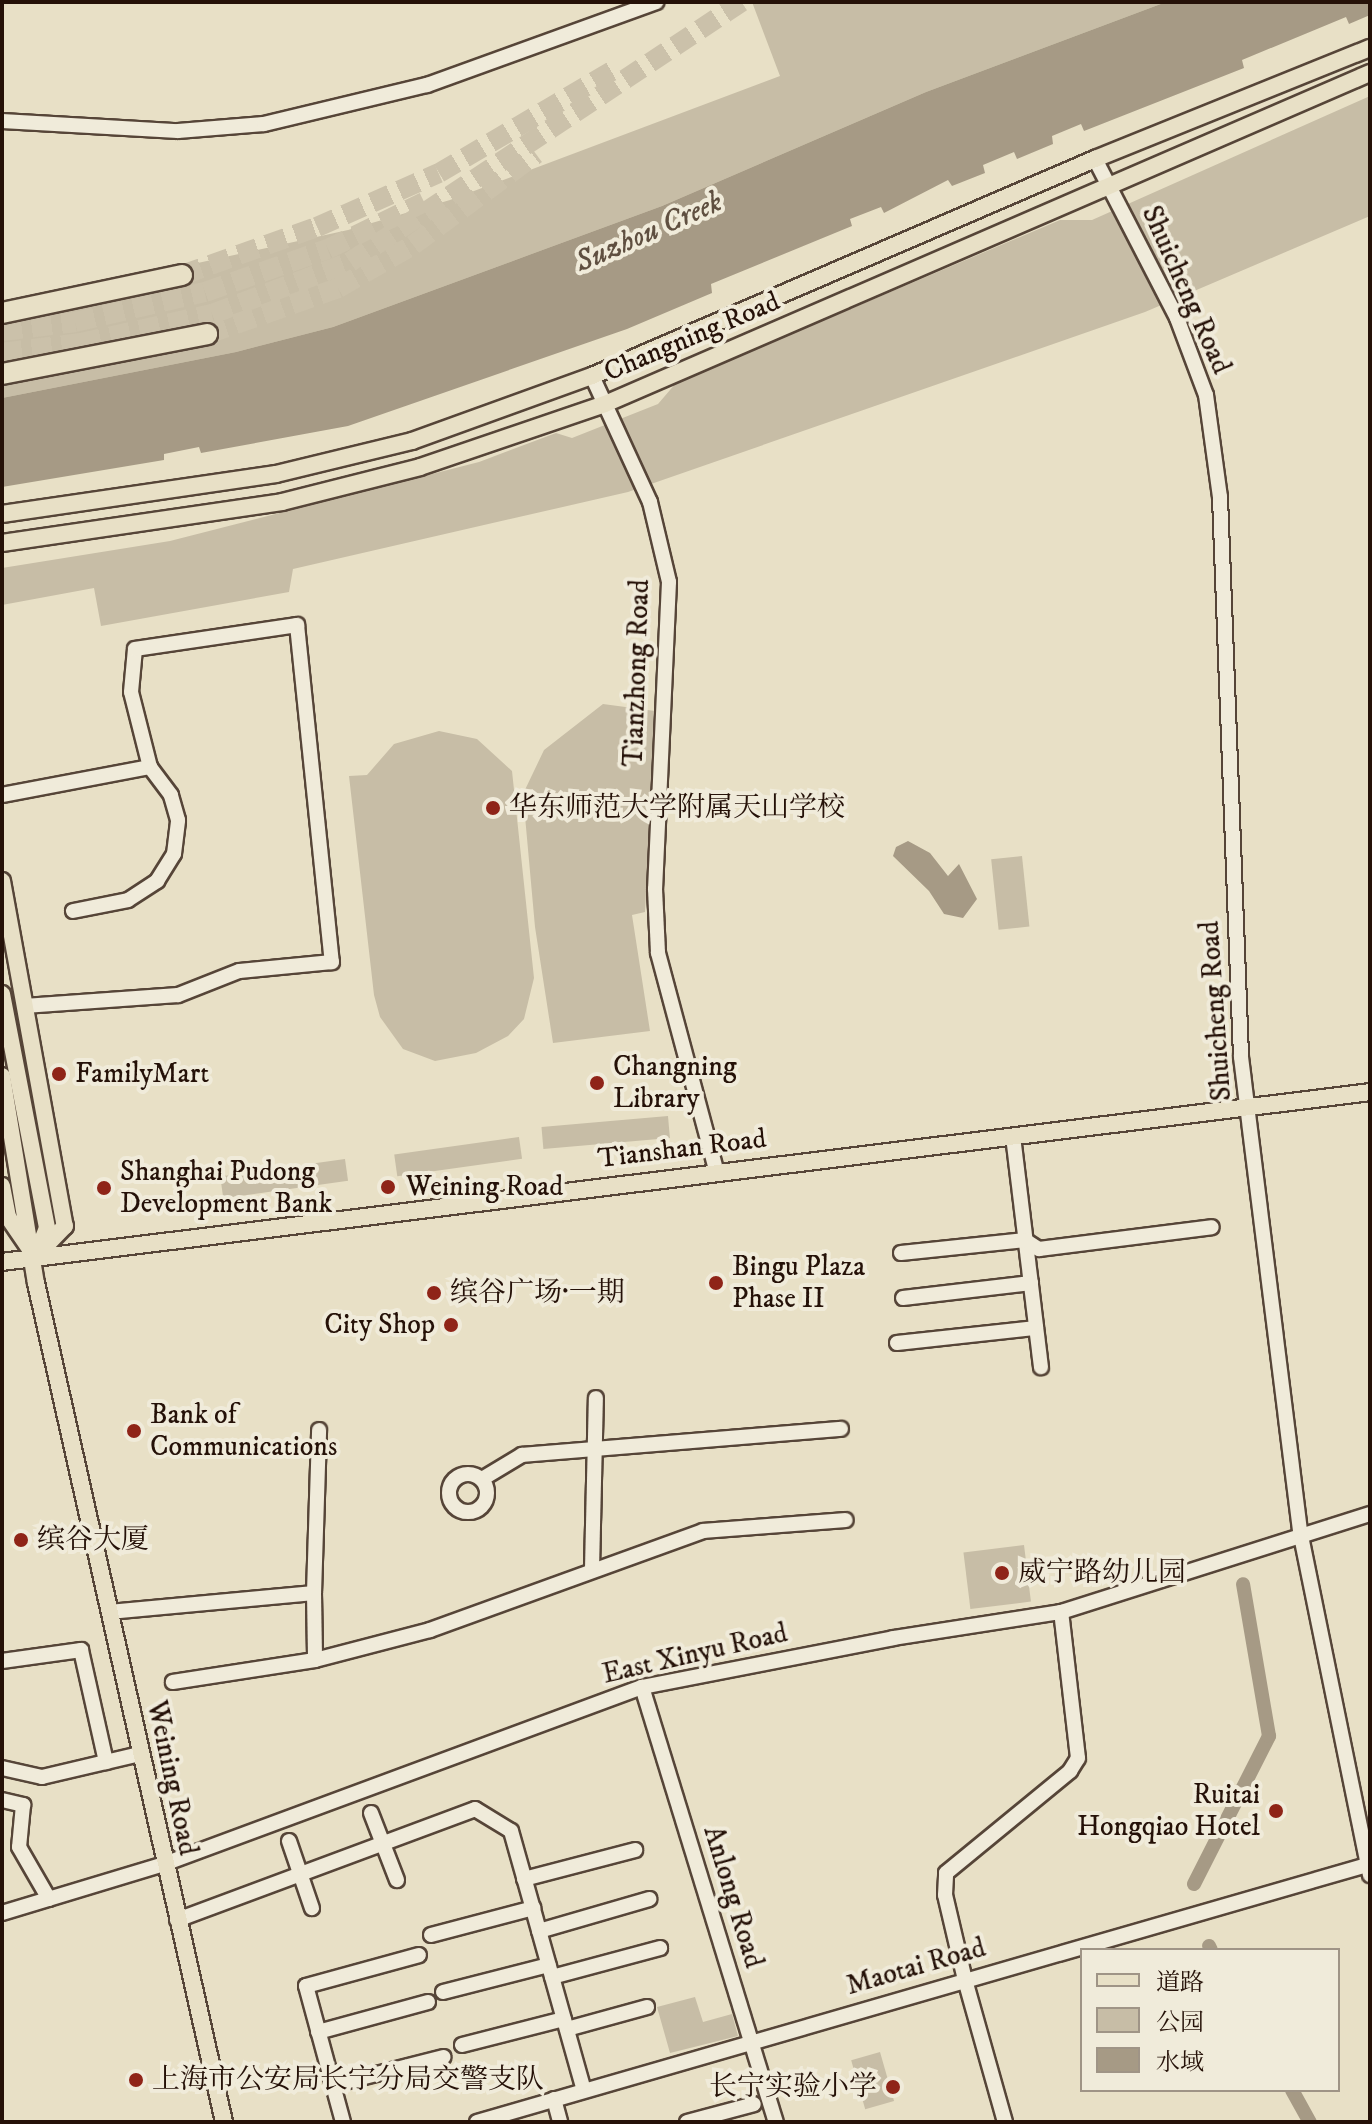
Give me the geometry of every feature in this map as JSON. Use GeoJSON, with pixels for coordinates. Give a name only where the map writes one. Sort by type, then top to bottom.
{"type":"FeatureCollection","features":[{"type":"Feature","properties":{"kind":"highway"},"geometry":{"type":"LineString","coordinates":[[2,313],[182,275]]}},
{"type":"Feature","properties":{"kind":"highway"},"geometry":{"type":"LineString","coordinates":[[2,374],[207,334]]}},
{"type":"Feature","properties":{"kind":"main road","name":"Changning Road"},"geometry":{"type":"LineString","coordinates":[[2,514],[276,474],[412,441],[592,376],[1095,159],[1370,48]]}},
{"type":"Feature","properties":{"kind":"main road","name":"Changning Road"},"geometry":{"type":"LineString","coordinates":[[2,543],[282,502],[420,467],[605,404],[1370,73]]}},
{"type":"Feature","properties":{"kind":"main road"},"geometry":{"type":"LineString","coordinates":[[2,881],[65,1226],[35,1257]]}},
{"type":"Feature","properties":{"kind":"main road","name":"Weining Road"},"geometry":{"type":"LineString","coordinates":[[2,994],[47,1228],[35,1257]]}},
{"type":"Feature","properties":{"kind":"main road","name":"Weining Road"},"geometry":{"type":"LineString","coordinates":[[2,1076],[35,1257],[36,1283],[224,2122]]}},
{"type":"Feature","properties":{"kind":"main road","name":"Tianshan Road"},"geometry":{"type":"LineString","coordinates":[[2,1262],[716,1170],[1370,1092]]}},
{"type":"Feature","properties":{"kind":"main road","name":"Weining Road"},"geometry":{"type":"LineString","coordinates":[[2,1186],[8,1217],[35,1257]]}},
{"type":"Feature","properties":{"kind":"street"},"geometry":{"type":"LineString","coordinates":[[2,121],[178,131],[264,124],[427,85],[656,2]]}},
{"type":"Feature","properties":{"kind":"street","name":"Shuicheng Road"},"geometry":{"type":"LineString","coordinates":[[1095,159],[1177,318],[1206,395],[1220,497],[1241,1057],[1301,1536],[1369,1868]]}},
{"type":"Feature","properties":{"kind":"street","name":"Tianzhong Road"},"geometry":{"type":"LineString","coordinates":[[592,376],[650,502],[669,582],[655,889],[658,953],[716,1170]]}},
{"type":"Feature","properties":{"kind":"street"},"geometry":{"type":"LineString","coordinates":[[24,1006],[178,995],[239,971],[332,962],[297,625],[135,649],[131,692],[150,767],[175,807],[174,854],[157,881],[128,900],[73,911]]}},
{"type":"Feature","properties":{"kind":"street"},"geometry":{"type":"LineString","coordinates":[[2,795],[150,767]]}},
{"type":"Feature","properties":{"kind":"street"},"geometry":{"type":"LineString","coordinates":[[1013,1136],[1041,1367]]}},
{"type":"Feature","properties":{"kind":"street"},"geometry":{"type":"LineString","coordinates":[[901,1253],[1025,1240],[1039,1249],[1212,1227]]}},
{"type":"Feature","properties":{"kind":"street"},"geometry":{"type":"LineString","coordinates":[[903,1298],[1031,1283]]}},
{"type":"Feature","properties":{"kind":"street"},"geometry":{"type":"LineString","coordinates":[[897,1343],[1036,1328]]}},
{"type":"Feature","properties":{"kind":"street"},"geometry":{"type":"LineString","coordinates":[[592,1569],[596,1398]]}},
{"type":"Feature","properties":{"kind":"street"},"geometry":{"type":"LineString","coordinates":[[482,1479],[522,1455],[841,1429]]}},
{"type":"Feature","properties":{"kind":"street"},"geometry":{"type":"LineString","coordinates":[[315,1660],[319,1430]]}},
{"type":"Feature","properties":{"kind":"street","name":"East Xinyu Road"},"geometry":{"type":"LineString","coordinates":[[2,1913],[164,1864],[642,1687],[893,1638],[1061,1612],[1370,1514]]}},
{"type":"Feature","properties":{"kind":"street"},"geometry":{"type":"LineString","coordinates":[[173,1682],[315,1660],[430,1630],[703,1531],[846,1520]]}},
{"type":"Feature","properties":{"kind":"street"},"geometry":{"type":"LineString","coordinates":[[109,1612],[314,1593]]}},
{"type":"Feature","properties":{"kind":"street"},"geometry":{"type":"LineString","coordinates":[[1005,2122],[965,1980],[945,1895],[946,1873],[1070,1771],[1078,1758],[1061,1612]]}},
{"type":"Feature","properties":{"kind":"street"},"geometry":{"type":"LineString","coordinates":[[2,1661],[81,1650],[106,1762]]}},
{"type":"Feature","properties":{"kind":"street","name":"Anlong Road"},"geometry":{"type":"LineString","coordinates":[[642,1687],[776,2122]]}},
{"type":"Feature","properties":{"kind":"street"},"geometry":{"type":"LineString","coordinates":[[2,1768],[42,1777],[140,1754]]}},
{"type":"Feature","properties":{"kind":"street"},"geometry":{"type":"LineString","coordinates":[[2,1800],[23,1805],[19,1847],[49,1899]]}},
{"type":"Feature","properties":{"kind":"street"},"geometry":{"type":"LineString","coordinates":[[177,1920],[475,1809],[511,1831],[584,2090]]}},
{"type":"Feature","properties":{"kind":"street"},"geometry":{"type":"LineString","coordinates":[[371,1813],[397,1880]]}},
{"type":"Feature","properties":{"kind":"street"},"geometry":{"type":"LineString","coordinates":[[289,1841],[312,1908]]}},
{"type":"Feature","properties":{"kind":"street"},"geometry":{"type":"LineString","coordinates":[[524,1879],[635,1850]]}},
{"type":"Feature","properties":{"kind":"street","name":"Maotai Road"},"geometry":{"type":"LineString","coordinates":[[1080,1948],[1369,1868]]}},
{"type":"Feature","properties":{"kind":"street"},"geometry":{"type":"LineString","coordinates":[[539,1931],[649,1899]]}},
{"type":"Feature","properties":{"kind":"street"},"geometry":{"type":"LineString","coordinates":[[431,1935],[533,1908]]}},
{"type":"Feature","properties":{"kind":"street"},"geometry":{"type":"LineString","coordinates":[[443,1992],[660,1948]]}},
{"type":"Feature","properties":{"kind":"street","name":"Maotai Road"},"geometry":{"type":"LineString","coordinates":[[477,2122],[1080,1948]]}},
{"type":"Feature","properties":{"kind":"street"},"geometry":{"type":"LineString","coordinates":[[343,2122],[306,1986],[419,1955]]}},
{"type":"Feature","properties":{"kind":"street"},"geometry":{"type":"LineString","coordinates":[[318,2032],[428,2002]]}},
{"type":"Feature","properties":{"kind":"street"},"geometry":{"type":"LineString","coordinates":[[462,2045],[647,2007]]}},
{"type":"Feature","properties":{"kind":"street"},"geometry":{"type":"LineString","coordinates":[[333,2085],[444,2057]]}},
{"type":"Feature","properties":{"kind":"street"},"geometry":{"type":"LineString","coordinates":[[554,2099],[560,2122]]}},
{"type":"Feature","properties":{"kind":"street"},"geometry":{"type":"LineString","coordinates":[[687,2122],[754,2104]]}},
{"type":"Feature","properties":{"kind":"green space"},"geometry":{"type":"Polygon","coordinates":[[[752,2],[1166,2],[926,92],[662,206],[333,327],[236,352],[2,398],[2,306],[348,230],[450,200],[780,76],[752,2]]]}},
{"type":"Feature","properties":{"kind":"green space"},"geometry":{"type":"Polygon","coordinates":[[[1370,96],[1370,216],[1145,312],[628,492],[293,569],[289,592],[101,626],[94,588],[2,605],[2,568],[170,541],[479,462],[556,433],[572,438],[658,404],[676,383],[1060,220],[1092,220],[1370,96]]]}},
{"type":"Feature","properties":{"kind":"green space"},"geometry":{"type":"Polygon","coordinates":[[[603,704],[655,711],[645,912],[632,915],[650,1031],[553,1043],[535,927],[523,794],[544,750],[603,704]]]}},
{"type":"Feature","properties":{"kind":"green space"},"geometry":{"type":"Polygon","coordinates":[[[439,731],[477,739],[512,771],[534,978],[524,1019],[508,1036],[476,1053],[435,1061],[403,1049],[380,1017],[374,995],[349,776],[367,775],[394,744],[439,731]]]}},
{"type":"Feature","properties":{"kind":"green space"},"geometry":{"type":"Polygon","coordinates":[[[1022,856],[1029,927],[999,930],[991,859],[1022,856]]]}},
{"type":"Feature","properties":{"kind":"green space"},"geometry":{"type":"Polygon","coordinates":[[[668,1116],[670,1138],[543,1149],[541,1127],[668,1116]]]}},
{"type":"Feature","properties":{"kind":"green space"},"geometry":{"type":"Polygon","coordinates":[[[519,1137],[522,1159],[397,1176],[394,1155],[519,1137]]]}},
{"type":"Feature","properties":{"kind":"green space"},"geometry":{"type":"Polygon","coordinates":[[[345,1159],[348,1181],[223,1198],[220,1177],[345,1159]]]}},
{"type":"Feature","properties":{"kind":"green space"},"geometry":{"type":"Polygon","coordinates":[[[1024,1545],[1031,1602],[970,1609],[963,1552],[1024,1545]]]}},
{"type":"Feature","properties":{"kind":"green space"},"geometry":{"type":"Polygon","coordinates":[[[695,1997],[703,2022],[732,2014],[738,2036],[670,2053],[657,2007],[695,1997]]]}},
{"type":"Feature","properties":{"kind":"green space"},"geometry":{"type":"Polygon","coordinates":[[[880,2052],[894,2101],[865,2109],[851,2060],[880,2052]]]}},
{"type":"Feature","properties":{"kind":"water","name":"Suzhou Creek"},"geometry":{"type":"Polygon","coordinates":[[[1166,2],[1370,2],[1370,15],[1349,24],[1346,17],[1242,60],[1244,68],[1084,131],[1081,124],[1052,136],[1053,144],[1017,159],[1014,152],[983,165],[985,173],[952,186],[948,180],[884,213],[881,207],[850,219],[852,226],[711,284],[712,293],[627,329],[348,426],[201,453],[199,447],[164,454],[164,460],[2,487],[2,398],[236,352],[333,327],[662,206],[926,92],[1166,2]]]}},
{"type":"Feature","properties":{"kind":"water"},"geometry":{"type":"Polygon","coordinates":[[[908,841],[930,853],[948,876],[959,864],[977,899],[963,918],[944,914],[929,891],[893,856],[896,847],[908,841]]]}},
{"type":"Feature","properties":{"kind":"waterway"},"geometry":{"type":"LineString","coordinates":[[1194,1884],[1269,1736],[1243,1584]]}},
{"type":"Feature","properties":{"kind":"waterway"},"geometry":{"type":"LineString","coordinates":[[1293,2092],[1310,2122]]}},
{"type":"Feature","properties":{"kind":"tunnel"},"geometry":{"type":"LineString","coordinates":[[2,353],[81,343],[212,314],[350,262],[741,2]]}},
{"type":"Feature","properties":{"kind":"tunnel"},"geometry":{"type":"LineString","coordinates":[[182,275],[317,227],[439,173],[614,70]]}},
{"type":"Feature","properties":{"kind":"tunnel"},"geometry":{"type":"LineString","coordinates":[[207,334],[338,288],[413,245],[536,154]]}},
{"type":"Feature","properties":{"kind":"tunnel"},"geometry":{"type":"LineString","coordinates":[[2,331],[75,322],[205,292],[328,249],[424,202]]}},
{"type":"Feature","properties":{"kind":"place","name":"华东师范大学附属天山学校"},"geometry":{"type":"Point","coordinates":[493,808]}},
{"type":"Feature","properties":{"kind":"place","name":"FamilyMart"},"geometry":{"type":"Point","coordinates":[59,1074]}},
{"type":"Feature","properties":{"kind":"place","name":"Changning Library"},"geometry":{"type":"Point","coordinates":[597,1083]}},
{"type":"Feature","properties":{"kind":"place","name":"Weining Road"},"geometry":{"type":"Point","coordinates":[388,1187]}},
{"type":"Feature","properties":{"kind":"place","name":"Shanghai Pudong Development Bank"},"geometry":{"type":"Point","coordinates":[104,1188]}},
{"type":"Feature","properties":{"kind":"place","name":"Bingu Plaza Phase II"},"geometry":{"type":"Point","coordinates":[716,1283]}},
{"type":"Feature","properties":{"kind":"place","name":"缤谷广场·一期"},"geometry":{"type":"Point","coordinates":[434,1293]}},
{"type":"Feature","properties":{"kind":"place","name":"City Shop"},"geometry":{"type":"Point","coordinates":[451,1325]}},
{"type":"Feature","properties":{"kind":"place","name":"Bank of Communications"},"geometry":{"type":"Point","coordinates":[134,1431]}},
{"type":"Feature","properties":{"kind":"place","name":"缤谷大厦"},"geometry":{"type":"Point","coordinates":[21,1540]}},
{"type":"Feature","properties":{"kind":"place","name":"威宁路幼儿园"},"geometry":{"type":"Point","coordinates":[1002,1573]}},
{"type":"Feature","properties":{"kind":"place","name":"Ruitai Hongqiao Hotel"},"geometry":{"type":"Point","coordinates":[1276,1811]}},
{"type":"Feature","properties":{"kind":"place","name":"上海市公安局长宁分局交警支队"},"geometry":{"type":"Point","coordinates":[136,2080]}},
{"type":"Feature","properties":{"kind":"place","name":"长宁实验小学"},"geometry":{"type":"Point","coordinates":[893,2087]}}]}
